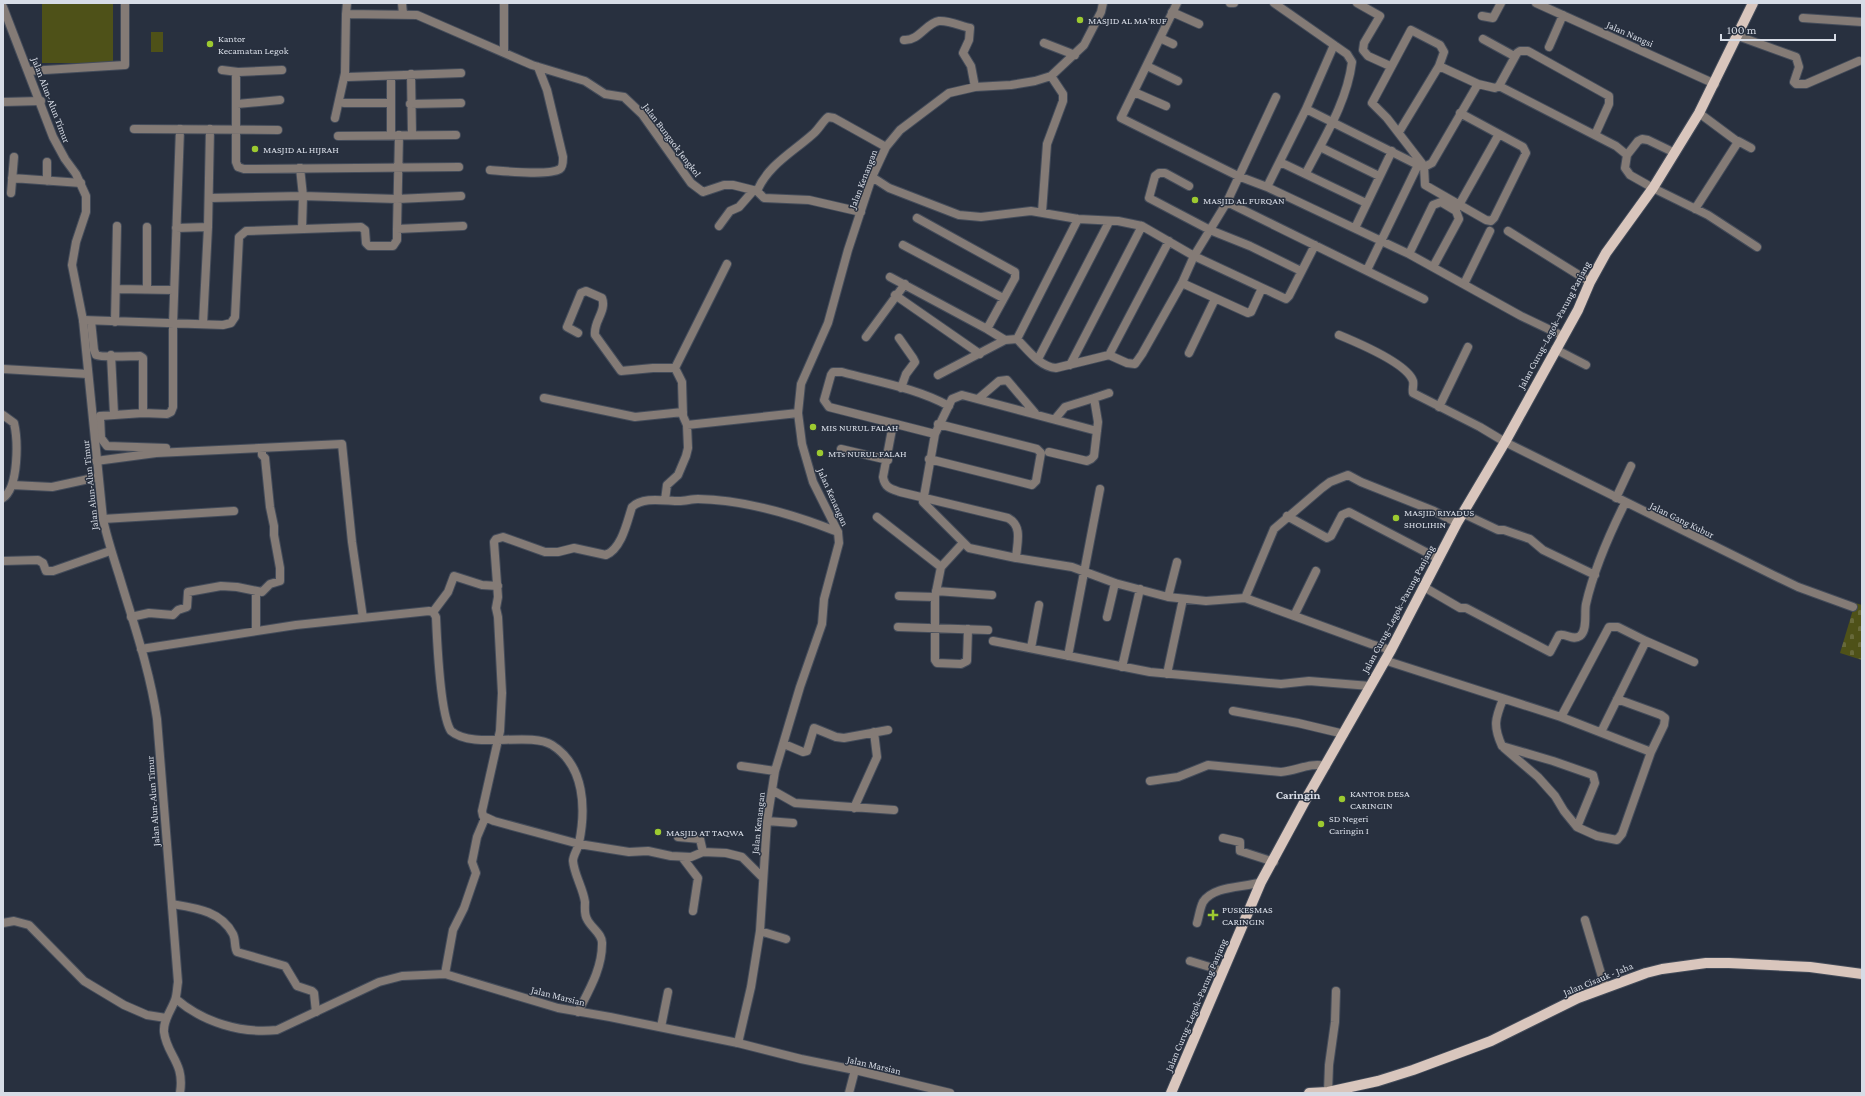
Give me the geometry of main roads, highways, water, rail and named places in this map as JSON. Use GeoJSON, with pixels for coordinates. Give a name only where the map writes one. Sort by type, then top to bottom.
{"type":"FeatureCollection","features":[{"type":"Feature","properties":{"kind":"main road","name":"Jalan Curug–Legok–Parung Panjang"},"geometry":{"type":"LineString","coordinates":[[1170,1093],[1262,882],[1274,862],[1306,799],[1391,650],[1457,523],[1464,514],[1505,442],[1555,349],[1578,310],[1590,282],[1606,253],[1653,188],[1699,113],[1715,84],[1753,3]]}},
{"type":"Feature","properties":{"kind":"main road","name":"Jalan Cisauk - Jaha"},"geometry":{"type":"LineString","coordinates":[[1314,1093],[1328,1092],[1378,1081],[1477,1046],[1578,998],[1646,973],[1706,963],[1810,967],[1862,974]]}},
{"type":"Feature","properties":{"kind":"place","name":"MASJID AL MA'RUF"},"geometry":{"type":"Point","coordinates":[1080,20]}},
{"type":"Feature","properties":{"kind":"place","name":"Kantor Kecamatan Legok"},"geometry":{"type":"Point","coordinates":[210,44]}},
{"type":"Feature","properties":{"kind":"place","name":"MASJID AL HIJRAH"},"geometry":{"type":"Point","coordinates":[255,149]}},
{"type":"Feature","properties":{"kind":"place","name":"MASJID AL FURQAN"},"geometry":{"type":"Point","coordinates":[1195,200]}},
{"type":"Feature","properties":{"kind":"place","name":"MIS NURUL FALAH"},"geometry":{"type":"Point","coordinates":[813,427]}},
{"type":"Feature","properties":{"kind":"place","name":"MTs NURUL FALAH"},"geometry":{"type":"Point","coordinates":[820,453]}},
{"type":"Feature","properties":{"kind":"place","name":"MASJID RIYADUS SHOLIHIN"},"geometry":{"type":"Point","coordinates":[1396,518]}},
{"type":"Feature","properties":{"kind":"place","name":"KANTOR DESA CARINGIN"},"geometry":{"type":"Point","coordinates":[1342,799]}},
{"type":"Feature","properties":{"kind":"place","name":"SD Negeri Caringin I"},"geometry":{"type":"Point","coordinates":[1321,824]}},
{"type":"Feature","properties":{"kind":"place","name":"MASJID AT TAQWA"},"geometry":{"type":"Point","coordinates":[658,832]}},
{"type":"Feature","properties":{"kind":"place","name":"PUSKESMAS CARINGIN"},"geometry":{"type":"Point","coordinates":[1213,915]}},
{"type":"Feature","properties":{"kind":"district","name":"Caringin"},"geometry":{"type":"Point","coordinates":[1298,795]}}]}
